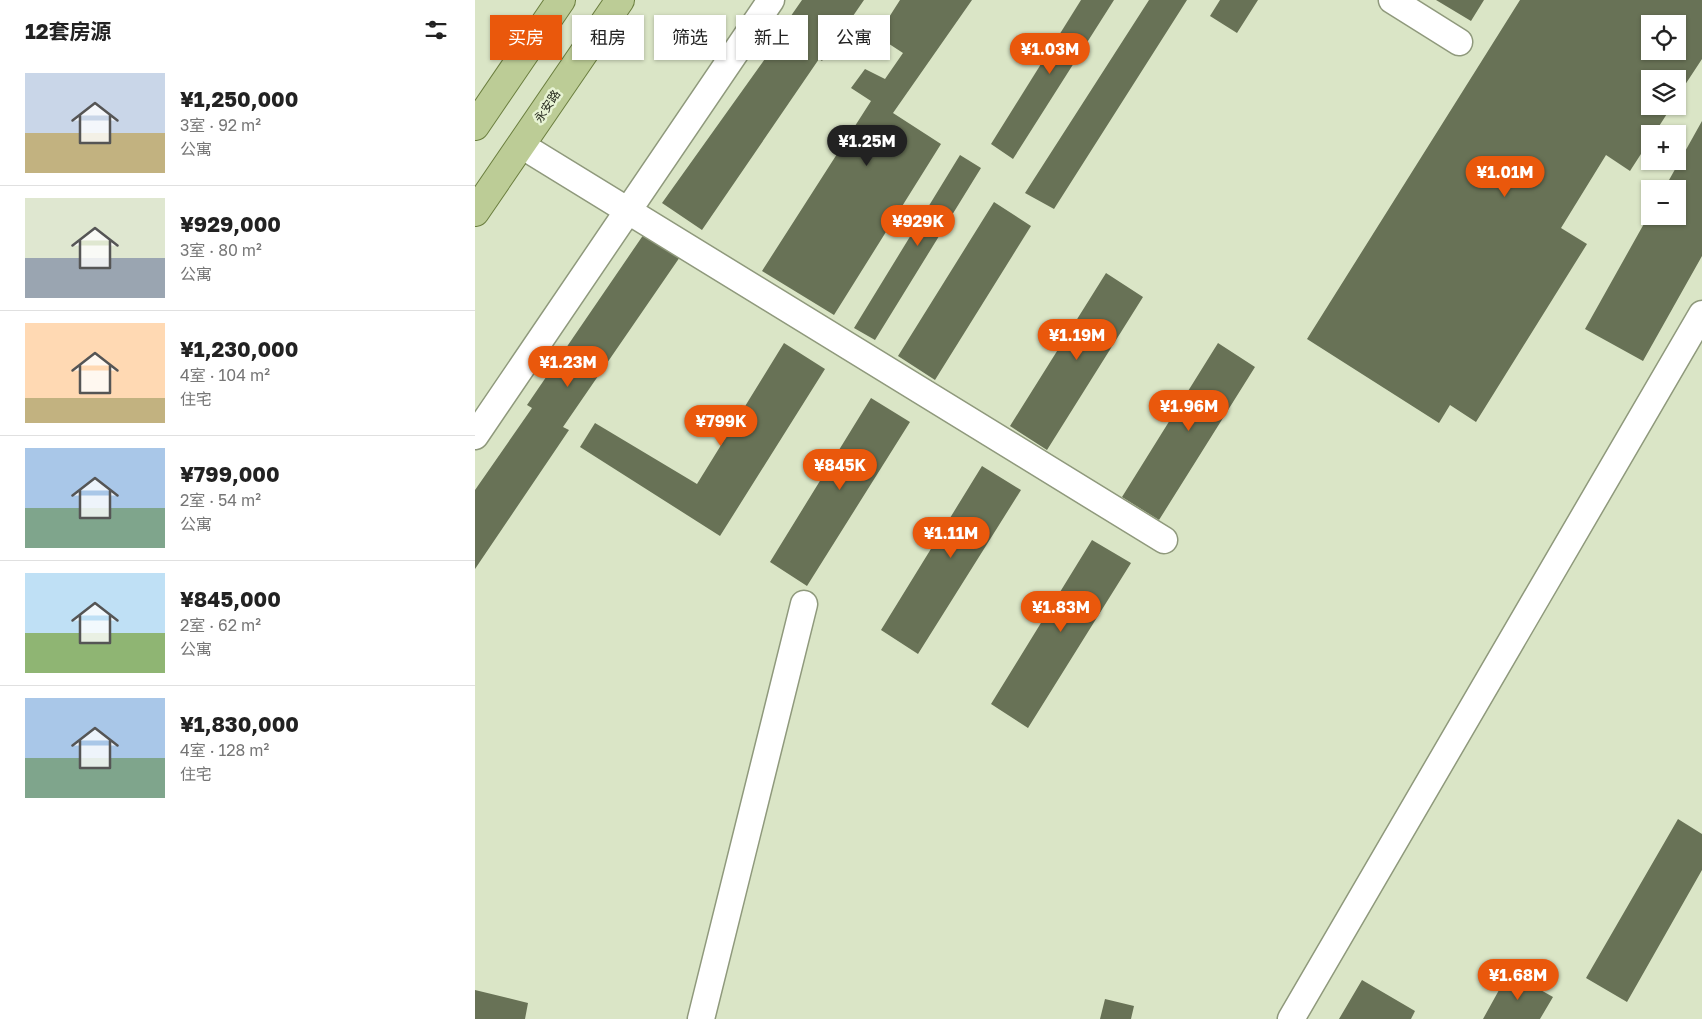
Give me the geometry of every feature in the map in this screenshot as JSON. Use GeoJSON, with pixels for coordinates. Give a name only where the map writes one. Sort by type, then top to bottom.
{"type":"FeatureCollection","features":[{"type":"Feature","properties":{"kind":"main road"},"geometry":{"type":"LineString","coordinates":[[477,121],[561,0]]}},
{"type":"Feature","properties":{"kind":"main road","name":"永安路"},"geometry":{"type":"LineString","coordinates":[[475,212],[620,0]]}},
{"type":"Feature","properties":{"kind":"street"},"geometry":{"type":"LineString","coordinates":[[475,436],[771,0]]}},
{"type":"Feature","properties":{"kind":"street"},"geometry":{"type":"LineString","coordinates":[[1392,0],[1459,42]]}},
{"type":"Feature","properties":{"kind":"street"},"geometry":{"type":"LineString","coordinates":[[521,145],[1164,540]]}},
{"type":"Feature","properties":{"kind":"street"},"geometry":{"type":"LineString","coordinates":[[1291,1019],[1702,314]]}},
{"type":"Feature","properties":{"kind":"street"},"geometry":{"type":"LineString","coordinates":[[701,1019],[804,604]]}},
{"type":"Feature","properties":{"kind":"building"},"geometry":{"type":"Polygon","coordinates":[[[802,0],[864,0],[854,15],[818,15],[818,60],[702,230],[662,203],[764,60],[808,60],[808,15],[792,15],[802,0]]]}},
{"type":"Feature","properties":{"kind":"building"},"geometry":{"type":"Polygon","coordinates":[[[900,0],[972,0],[893,113],[941,144],[834,315],[762,271],[871,101],[851,88],[865,69],[885,79],[903,53],[890,44],[890,16],[900,0]]]}},
{"type":"Feature","properties":{"kind":"building"},"geometry":{"type":"Polygon","coordinates":[[[1081,0],[1114,0],[1013,159],[991,144],[1081,0]]]}},
{"type":"Feature","properties":{"kind":"building"},"geometry":{"type":"Polygon","coordinates":[[[1149,0],[1187,0],[1054,209],[1025,193],[1149,0]]]}},
{"type":"Feature","properties":{"kind":"building"},"geometry":{"type":"Polygon","coordinates":[[[1220,0],[1258,0],[1237,33],[1210,16],[1220,0]]]}},
{"type":"Feature","properties":{"kind":"building"},"geometry":{"type":"Polygon","coordinates":[[[1436,0],[1484,0],[1471,21],[1436,0]]]}},
{"type":"Feature","properties":{"kind":"building"},"geometry":{"type":"Polygon","coordinates":[[[1520,0],[1702,0],[1702,59],[1686,83],[1686,70],[1641,70],[1641,115],[1666,115],[1660,125],[1641,125],[1641,154],[1630,171],[1606,155],[1561,228],[1587,244],[1476,422],[1450,405],[1439,423],[1307,339],[1520,0]]]}},
{"type":"Feature","properties":{"kind":"building"},"geometry":{"type":"Polygon","coordinates":[[[1702,121],[1702,256],[1643,361],[1585,329],[1643,225],[1686,225],[1686,180],[1669,180],[1675,170],[1686,170],[1686,150],[1702,121]]]}},
{"type":"Feature","properties":{"kind":"building"},"geometry":{"type":"Polygon","coordinates":[[[960,155],[981,168],[875,340],[854,328],[960,155]]]}},
{"type":"Feature","properties":{"kind":"building"},"geometry":{"type":"Polygon","coordinates":[[[994,202],[1031,226],[935,380],[898,356],[994,202]]]}},
{"type":"Feature","properties":{"kind":"building"},"geometry":{"type":"Polygon","coordinates":[[[646,231],[682,254],[563,427],[569,430],[475,569],[475,490],[532,408],[527,405],[646,231]]]}},
{"type":"Feature","properties":{"kind":"building"},"geometry":{"type":"Polygon","coordinates":[[[1106,273],[1143,297],[1047,450],[1010,426],[1106,273]]]}},
{"type":"Feature","properties":{"kind":"building"},"geometry":{"type":"Polygon","coordinates":[[[784,343],[825,369],[720,536],[580,447],[595,423],[697,484],[784,343]]]}},
{"type":"Feature","properties":{"kind":"building"},"geometry":{"type":"Polygon","coordinates":[[[1218,343],[1255,367],[1159,520],[1122,497],[1218,343]]]}},
{"type":"Feature","properties":{"kind":"building"},"geometry":{"type":"Polygon","coordinates":[[[871,398],[910,422],[807,586],[770,562],[871,398]]]}},
{"type":"Feature","properties":{"kind":"building"},"geometry":{"type":"Polygon","coordinates":[[[982,466],[1021,490],[918,654],[881,630],[982,466]]]}},
{"type":"Feature","properties":{"kind":"building"},"geometry":{"type":"Polygon","coordinates":[[[1092,540],[1131,563],[1028,728],[991,704],[1092,540]]]}},
{"type":"Feature","properties":{"kind":"building"},"geometry":{"type":"Polygon","coordinates":[[[1678,819],[1702,834],[1702,870],[1627,1002],[1586,978],[1678,819]]]}},
{"type":"Feature","properties":{"kind":"building"},"geometry":{"type":"Polygon","coordinates":[[[1509,972],[1553,997],[1540,1019],[1483,1019],[1509,972]]]}},
{"type":"Feature","properties":{"kind":"building"},"geometry":{"type":"Polygon","coordinates":[[[1362,980],[1415,1011],[1411,1019],[1339,1019],[1362,980]]]}},
{"type":"Feature","properties":{"kind":"building"},"geometry":{"type":"Polygon","coordinates":[[[475,990],[528,1003],[525,1019],[475,1019],[475,990]]]}},
{"type":"Feature","properties":{"kind":"building"},"geometry":{"type":"Polygon","coordinates":[[[1105,999],[1134,1006],[1131,1019],[1100,1019],[1105,999]]]}}]}
